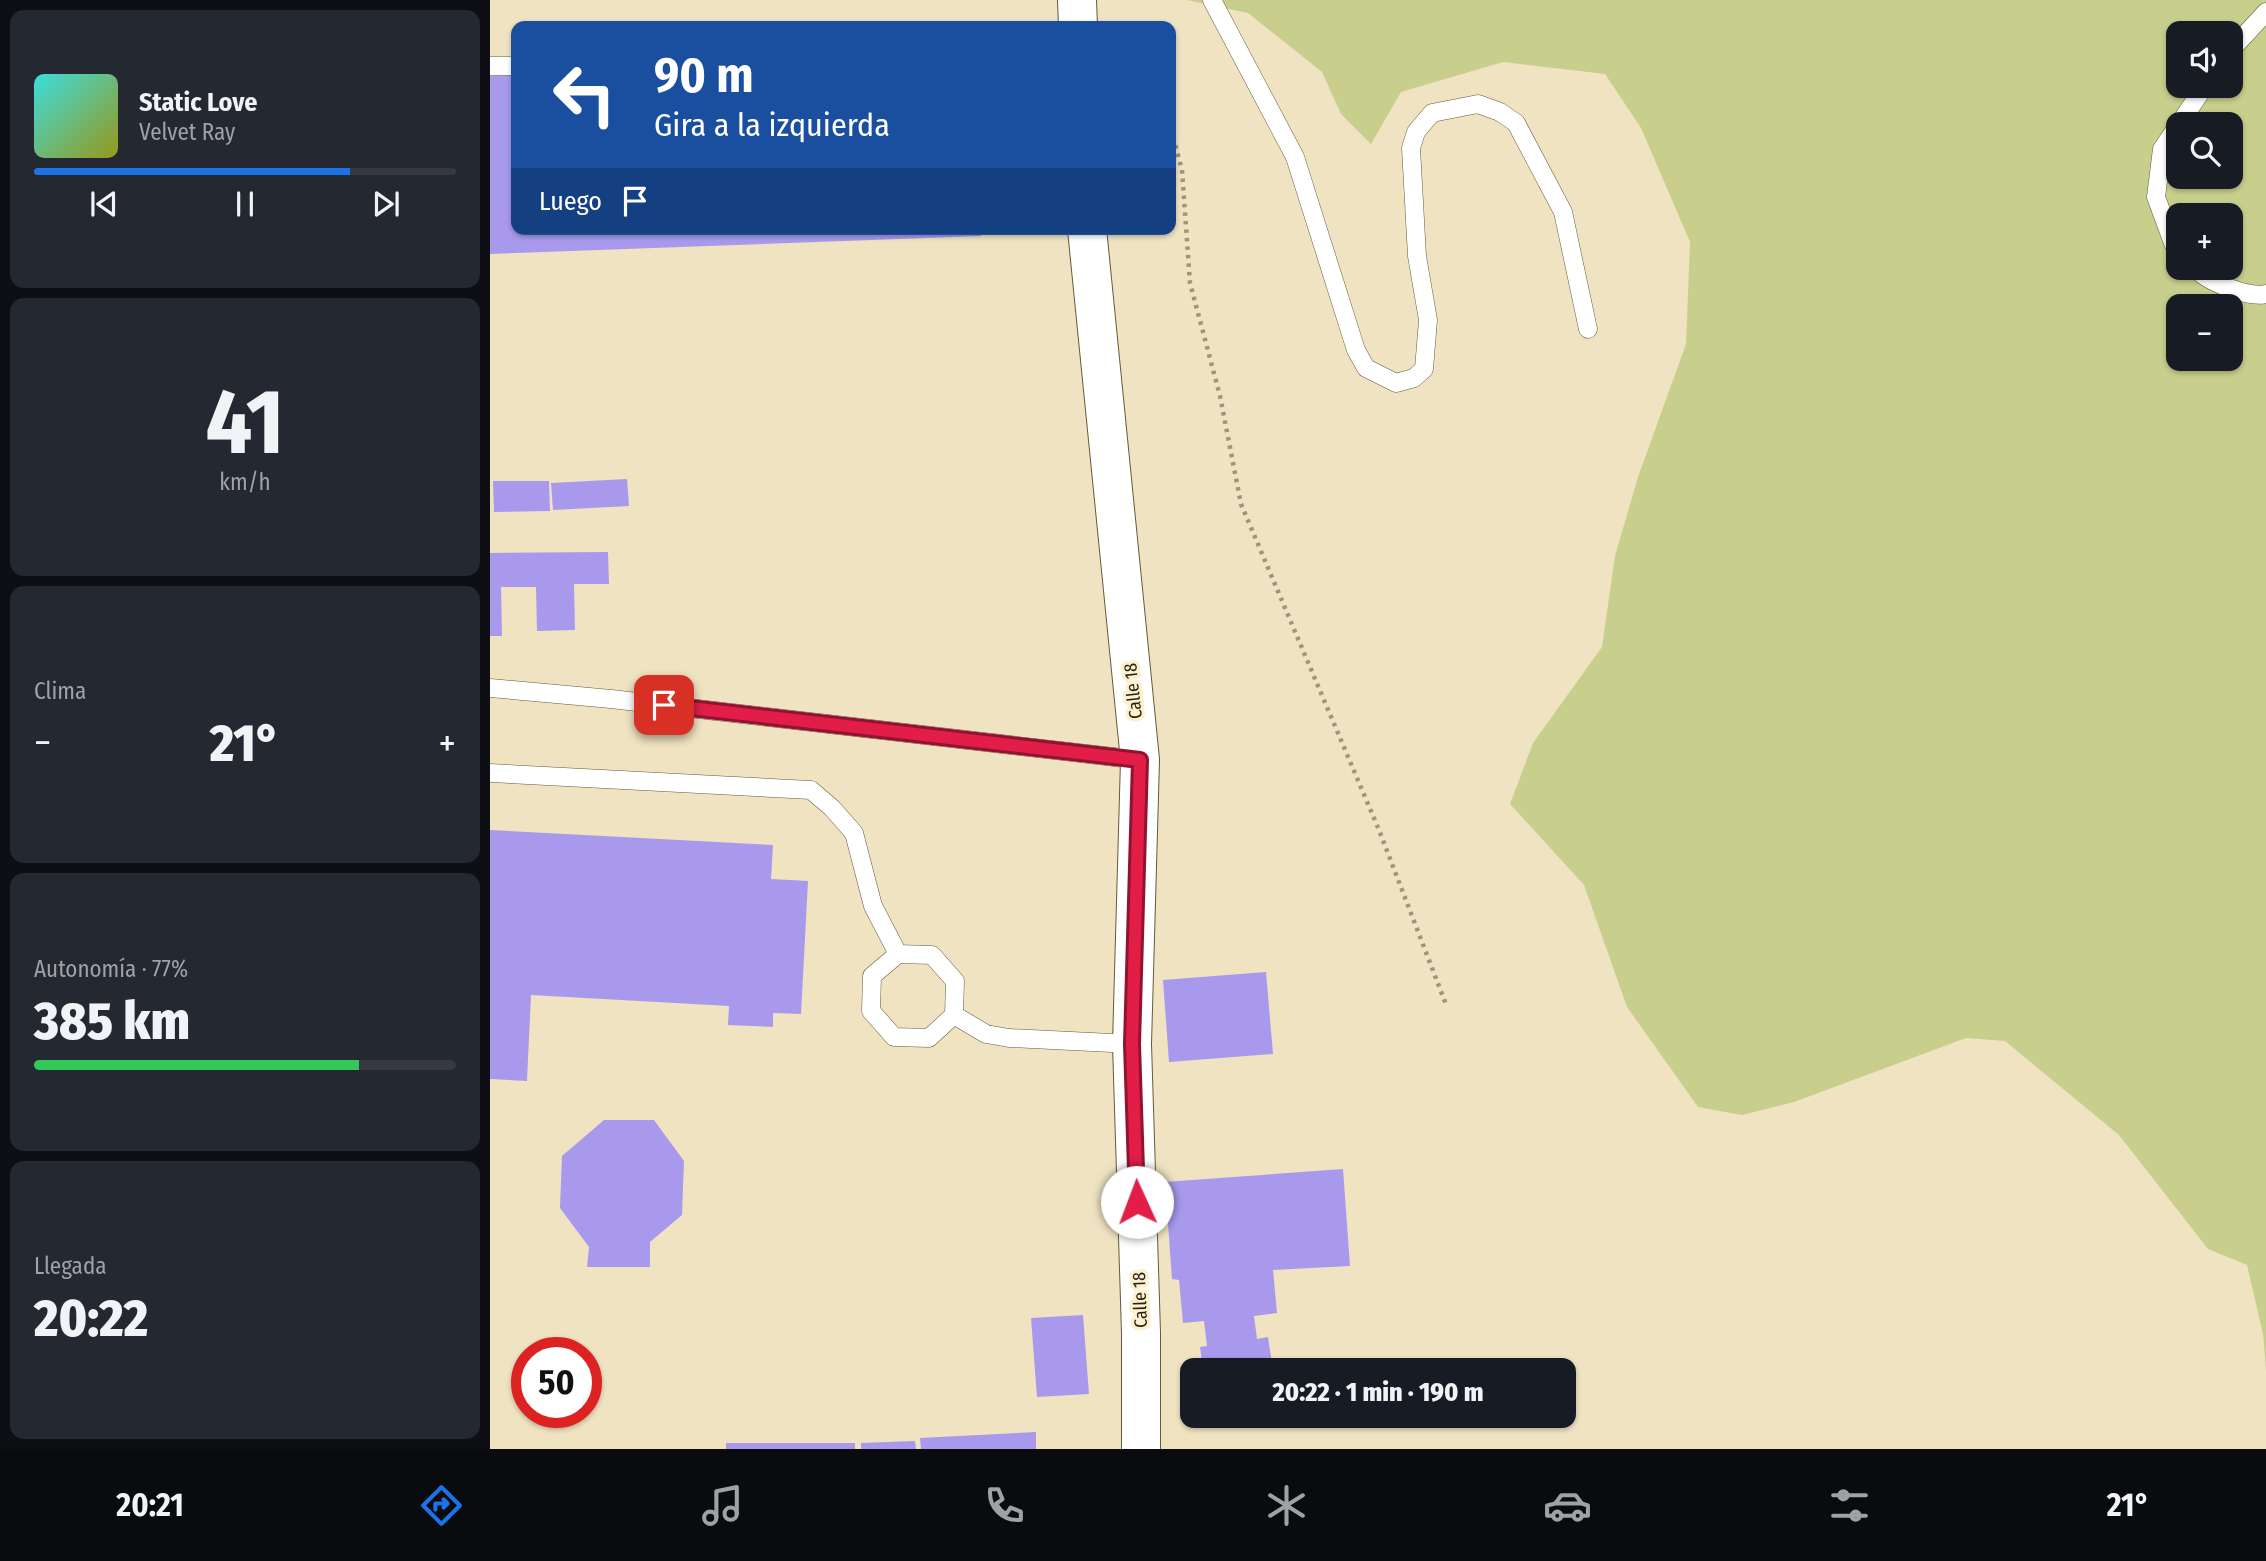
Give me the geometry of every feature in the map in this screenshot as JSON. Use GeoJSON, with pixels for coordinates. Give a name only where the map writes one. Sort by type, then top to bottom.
{"type":"FeatureCollection","features":[{"type":"Feature","properties":{"kind":"main road"},"geometry":{"type":"LineString","coordinates":[[1077,0],[1078,21]]}},
{"type":"Feature","properties":{"kind":"main road","name":"Calle 18"},"geometry":{"type":"LineString","coordinates":[[1088,235],[1140,760],[1132,1044],[1141,1333],[1141,1449]]}},
{"type":"Feature","properties":{"kind":"lane"},"geometry":{"type":"LineString","coordinates":[[1212,0],[1295,157],[1356,351],[1366,368],[1396,383],[1414,378],[1424,369],[1428,320],[1418,256],[1411,148],[1416,132],[1432,113],[1478,104],[1500,111],[1516,123],[1563,212],[1588,329]]}},
{"type":"Feature","properties":{"kind":"lane"},"geometry":{"type":"LineString","coordinates":[[2243,37],[2266,12]]}},
{"type":"Feature","properties":{"kind":"lane"},"geometry":{"type":"LineString","coordinates":[[490,66],[511,66]]}},
{"type":"Feature","properties":{"kind":"lane"},"geometry":{"type":"LineString","coordinates":[[2166,143],[2162,149],[2156,197],[2166,224]]}},
{"type":"Feature","properties":{"kind":"lane"},"geometry":{"type":"LineString","coordinates":[[2212,280],[2258,296],[2266,294]]}},
{"type":"Feature","properties":{"kind":"lane"},"geometry":{"type":"LineString","coordinates":[[490,688],[611,699],[1140,760]]}},
{"type":"Feature","properties":{"kind":"lane"},"geometry":{"type":"LineString","coordinates":[[490,773],[811,790],[832,808],[854,833],[873,906],[898,954]]}},
{"type":"Feature","properties":{"kind":"lane"},"geometry":{"type":"LineString","coordinates":[[898,954],[932,955],[955,981],[954,1015],[929,1038],[894,1037],[871,1011],[872,976],[898,954]]}},
{"type":"Feature","properties":{"kind":"lane"},"geometry":{"type":"LineString","coordinates":[[954,1015],[986,1034],[1009,1038],[1132,1044]]}},
{"type":"Feature","properties":{"kind":"path"},"geometry":{"type":"LineString","coordinates":[[1176,148],[1182,170],[1190,283],[1220,396],[1241,504],[1379,830],[1447,1007]]}},
{"type":"Feature","properties":{"kind":"green space"},"geometry":{"type":"Polygon","coordinates":[[[1187,0],[2266,0],[2266,1370],[2263,1334],[2247,1265],[2208,1249],[2119,1135],[2005,1041],[1966,1038],[1794,1102],[1742,1115],[1698,1107],[1627,1007],[1584,885],[1510,804],[1533,743],[1602,647],[1615,556],[1638,477],[1686,344],[1690,242],[1641,128],[1605,74],[1503,62],[1401,92],[1371,144],[1341,114],[1322,72],[1248,13],[1187,0]]]}},
{"type":"Feature","properties":{"kind":"building"},"geometry":{"type":"Polygon","coordinates":[[[511,75],[511,235],[981,236],[490,254],[490,76],[511,75]]]}},
{"type":"Feature","properties":{"kind":"building"},"geometry":{"type":"Polygon","coordinates":[[[627,479],[629,506],[553,510],[551,483],[627,479]]]}},
{"type":"Feature","properties":{"kind":"building"},"geometry":{"type":"Polygon","coordinates":[[[493,481],[549,481],[550,511],[494,512],[493,481]]]}},
{"type":"Feature","properties":{"kind":"building"},"geometry":{"type":"Polygon","coordinates":[[[608,552],[609,584],[574,584],[575,630],[537,631],[536,587],[501,587],[502,636],[490,636],[490,553],[608,552]]]}},
{"type":"Feature","properties":{"kind":"building"},"geometry":{"type":"Polygon","coordinates":[[[490,830],[773,845],[771,879],[808,881],[801,1014],[773,1013],[773,1027],[728,1025],[729,1006],[531,995],[527,1081],[490,1079],[490,830]]]}},
{"type":"Feature","properties":{"kind":"building"},"geometry":{"type":"Polygon","coordinates":[[[1266,972],[1273,1054],[1169,1062],[1163,980],[1266,972]]]}},
{"type":"Feature","properties":{"kind":"building"},"geometry":{"type":"Polygon","coordinates":[[[604,1120],[654,1120],[684,1161],[682,1215],[650,1242],[650,1267],[587,1267],[589,1247],[560,1208],[562,1156],[604,1120]]]}},
{"type":"Feature","properties":{"kind":"building"},"geometry":{"type":"Polygon","coordinates":[[[1343,1169],[1350,1266],[1273,1270],[1277,1313],[1254,1316],[1257,1339],[1268,1337],[1271,1358],[1201,1358],[1200,1347],[1207,1346],[1204,1321],[1183,1323],[1179,1280],[1172,1279],[1165,1182],[1343,1169]]]}},
{"type":"Feature","properties":{"kind":"building"},"geometry":{"type":"Polygon","coordinates":[[[1083,1315],[1089,1394],[1037,1397],[1031,1318],[1083,1315]]]}},
{"type":"Feature","properties":{"kind":"building"},"geometry":{"type":"Polygon","coordinates":[[[1036,1432],[1036,1449],[921,1449],[920,1438],[1036,1432]]]}},
{"type":"Feature","properties":{"kind":"building"},"geometry":{"type":"Polygon","coordinates":[[[915,1441],[916,1449],[861,1449],[861,1443],[915,1441]]]}},
{"type":"Feature","properties":{"kind":"building"},"geometry":{"type":"Polygon","coordinates":[[[726,1443],[855,1443],[855,1449],[726,1449],[726,1443]]]}},
{"type":"Feature","properties":{"kind":"route"},"geometry":{"type":"LineString","coordinates":[[664,705],[1140,760],[1132,1044],[1137,1202]]}}]}
